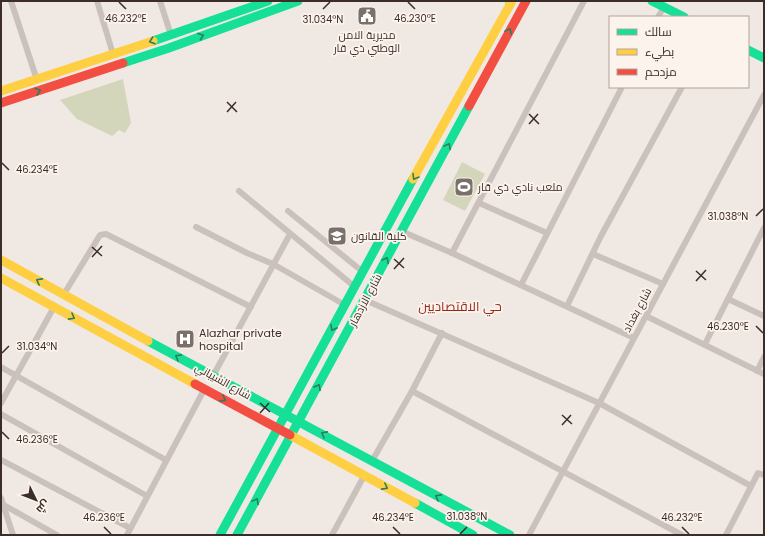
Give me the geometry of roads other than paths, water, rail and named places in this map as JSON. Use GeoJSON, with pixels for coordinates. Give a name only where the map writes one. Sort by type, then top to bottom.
{"type":"FeatureCollection","features":[{"type":"Feature","properties":{"kind":"main road"},"geometry":{"type":"LineString","coordinates":[[1,91],[182,32],[268,1]]}},
{"type":"Feature","properties":{"kind":"main road"},"geometry":{"type":"LineString","coordinates":[[1,103],[169,48],[298,1]]}},
{"type":"Feature","properties":{"kind":"main road","name":"شارع الازدهار"},"geometry":{"type":"LineString","coordinates":[[237,535],[526,1]]}},
{"type":"Feature","properties":{"kind":"main road"},"geometry":{"type":"LineString","coordinates":[[652,1],[682,16]]}},
{"type":"Feature","properties":{"kind":"main road","name":"شارع الازدهار"},"geometry":{"type":"LineString","coordinates":[[220,535],[511,2]]}},
{"type":"Feature","properties":{"kind":"main road"},"geometry":{"type":"LineString","coordinates":[[182,32],[182,36],[186,42]]}},
{"type":"Feature","properties":{"kind":"main road"},"geometry":{"type":"LineString","coordinates":[[169,36],[169,48]]}},
{"type":"Feature","properties":{"kind":"main road"},"geometry":{"type":"LineString","coordinates":[[749,50],[764,58]]}},
{"type":"Feature","properties":{"kind":"main road"},"geometry":{"type":"LineString","coordinates":[[428,154],[440,161]]}},
{"type":"Feature","properties":{"kind":"main road"},"geometry":{"type":"LineString","coordinates":[[1,272],[3,262]]}},
{"type":"Feature","properties":{"kind":"main road","name":"شارع الشيباني"},"geometry":{"type":"LineString","coordinates":[[3,262],[510,535]]}},
{"type":"Feature","properties":{"kind":"main road","name":"شارع الشيباني"},"geometry":{"type":"LineString","coordinates":[[1,278],[473,535]]}},
{"type":"Feature","properties":{"kind":"street"},"geometry":{"type":"LineString","coordinates":[[11,1],[36,80]]}},
{"type":"Feature","properties":{"kind":"street"},"geometry":{"type":"LineString","coordinates":[[97,1],[113,54]]}},
{"type":"Feature","properties":{"kind":"street"},"geometry":{"type":"LineString","coordinates":[[160,1],[169,36]]}},
{"type":"Feature","properties":{"kind":"street"},"geometry":{"type":"LineString","coordinates":[[452,253],[584,1]]}},
{"type":"Feature","properties":{"kind":"street"},"geometry":{"type":"LineString","coordinates":[[659,16],[664,7]]}},
{"type":"Feature","properties":{"kind":"street"},"geometry":{"type":"LineString","coordinates":[[521,285],[621,88]]}},
{"type":"Feature","properties":{"kind":"street"},"geometry":{"type":"LineString","coordinates":[[567,306],[601,236],[681,88]]}},
{"type":"Feature","properties":{"kind":"street","name":"شارع بغداد"},"geometry":{"type":"LineString","coordinates":[[529,535],[764,95]]}},
{"type":"Feature","properties":{"kind":"street"},"geometry":{"type":"LineString","coordinates":[[239,191],[355,287]]}},
{"type":"Feature","properties":{"kind":"street"},"geometry":{"type":"LineString","coordinates":[[479,203],[547,233]]}},
{"type":"Feature","properties":{"kind":"street"},"geometry":{"type":"LineString","coordinates":[[288,211],[363,272]]}},
{"type":"Feature","properties":{"kind":"street"},"geometry":{"type":"LineString","coordinates":[[196,227],[247,253],[273,264],[345,305]]}},
{"type":"Feature","properties":{"kind":"street"},"geometry":{"type":"LineString","coordinates":[[705,344],[764,228]]}},
{"type":"Feature","properties":{"kind":"street"},"geometry":{"type":"LineString","coordinates":[[401,231],[452,253],[634,338]]}},
{"type":"Feature","properties":{"kind":"street"},"geometry":{"type":"LineString","coordinates":[[64,294],[100,235],[106,234],[251,307]]}},
{"type":"Feature","properties":{"kind":"street"},"geometry":{"type":"LineString","coordinates":[[213,376],[290,234]]}},
{"type":"Feature","properties":{"kind":"street"},"geometry":{"type":"LineString","coordinates":[[593,254],[663,284]]}},
{"type":"Feature","properties":{"kind":"street"},"geometry":{"type":"LineString","coordinates":[[728,299],[764,316]]}},
{"type":"Feature","properties":{"kind":"street"},"geometry":{"type":"LineString","coordinates":[[365,300],[442,333],[598,404],[751,486]]}},
{"type":"Feature","properties":{"kind":"street"},"geometry":{"type":"LineString","coordinates":[[1,403],[54,307]]}},
{"type":"Feature","properties":{"kind":"street"},"geometry":{"type":"LineString","coordinates":[[646,316],[764,374]]}},
{"type":"Feature","properties":{"kind":"street"},"geometry":{"type":"LineString","coordinates":[[372,461],[412,391],[442,333]]}},
{"type":"Feature","properties":{"kind":"street"},"geometry":{"type":"LineString","coordinates":[[757,370],[764,357]]}},
{"type":"Feature","properties":{"kind":"street"},"geometry":{"type":"LineString","coordinates":[[1,367],[166,460]]}},
{"type":"Feature","properties":{"kind":"street"},"geometry":{"type":"LineString","coordinates":[[127,535],[205,388]]}},
{"type":"Feature","properties":{"kind":"street"},"geometry":{"type":"LineString","coordinates":[[412,391],[682,535]]}},
{"type":"Feature","properties":{"kind":"street"},"geometry":{"type":"LineString","coordinates":[[1,414],[147,496]]}},
{"type":"Feature","properties":{"kind":"street"},"geometry":{"type":"LineString","coordinates":[[1,460],[130,528]]}},
{"type":"Feature","properties":{"kind":"street"},"geometry":{"type":"LineString","coordinates":[[726,535],[758,473],[764,475]]}},
{"type":"Feature","properties":{"kind":"street"},"geometry":{"type":"LineString","coordinates":[[332,535],[364,476]]}},
{"type":"Feature","properties":{"kind":"street"},"geometry":{"type":"LineString","coordinates":[[1,502],[13,535]]}},
{"type":"Feature","properties":{"kind":"street"},"geometry":{"type":"LineString","coordinates":[[1,502],[57,535]]}},
{"type":"Feature","properties":{"kind":"place","name":"مديرية الامن الوطني ذي قار"},"geometry":{"type":"Point","coordinates":[367,16]}},
{"type":"Feature","properties":{"kind":"place","name":"ملعب نادي ذي قار"},"geometry":{"type":"Point","coordinates":[464,187]}},
{"type":"Feature","properties":{"kind":"place","name":"كلية القانون"},"geometry":{"type":"Point","coordinates":[337,236]}},
{"type":"Feature","properties":{"kind":"place","name":"Alazhar private hospital"},"geometry":{"type":"Point","coordinates":[185,339]}},
{"type":"Feature","properties":{"kind":"district","name":"حي الاقتصاديين"},"geometry":{"type":"Point","coordinates":[460,306]}}]}
